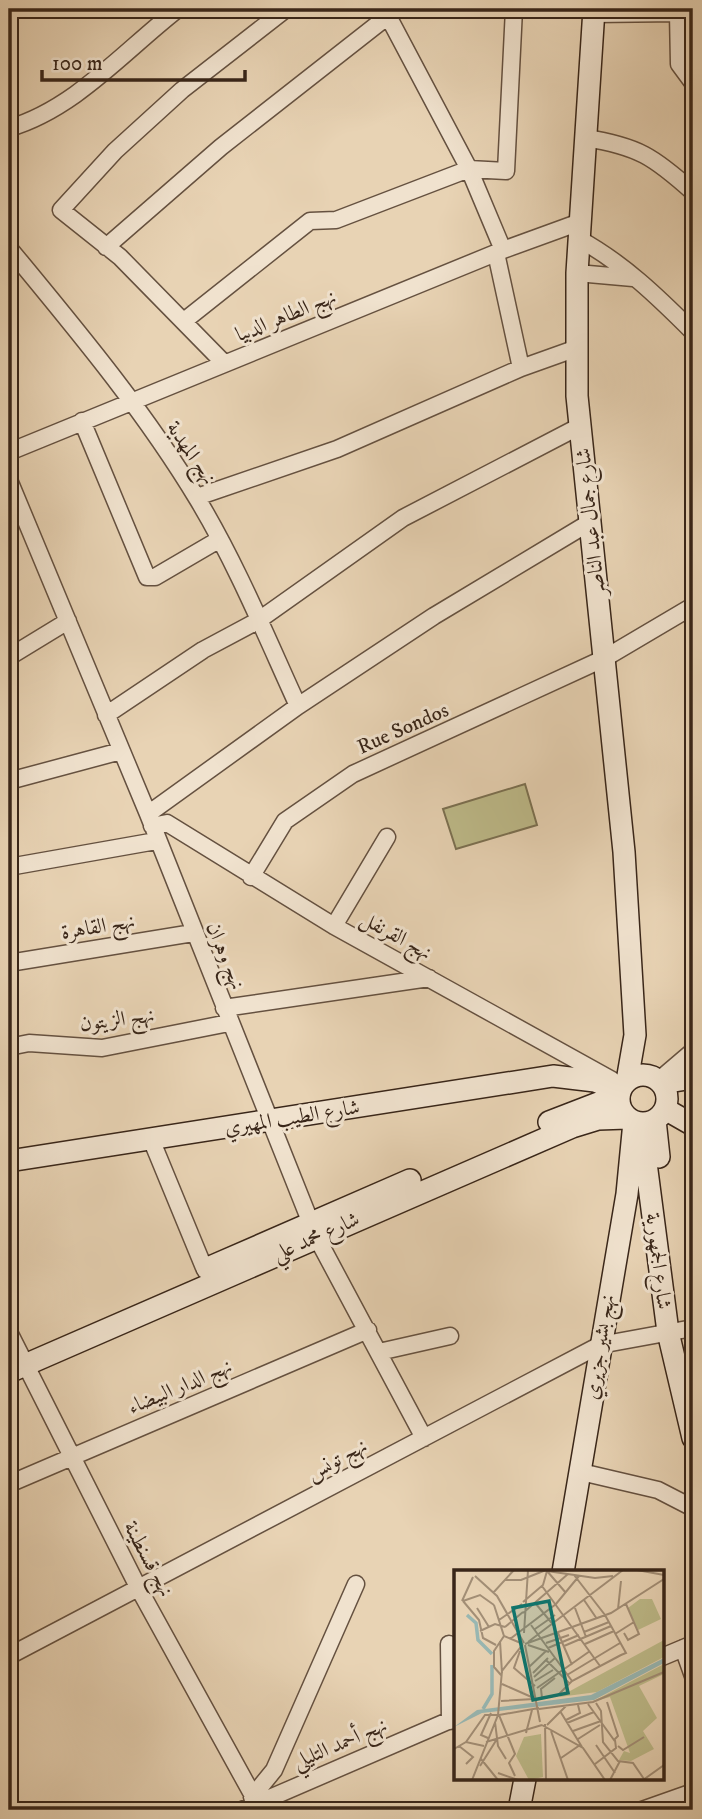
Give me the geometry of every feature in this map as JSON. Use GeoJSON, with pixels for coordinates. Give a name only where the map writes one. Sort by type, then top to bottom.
{"type":"FeatureCollection","features":[{"type":"Feature","properties":{"kind":"street"},"geometry":{"type":"LineString","coordinates":[[9,128],[33,120],[85,87],[178,9]]}},
{"type":"Feature","properties":{"kind":"street"},"geometry":{"type":"LineString","coordinates":[[224,363],[106,247],[60,212],[115,151],[182,90],[286,9]]}},
{"type":"Feature","properties":{"kind":"street"},"geometry":{"type":"LineString","coordinates":[[184,321],[310,221],[336,220],[469,169],[506,171],[514,9]]}},
{"type":"Feature","properties":{"kind":"street"},"geometry":{"type":"LineString","coordinates":[[594,11],[685,11],[679,64],[693,83]]}},
{"type":"Feature","properties":{"kind":"street","name":"شارع جمال عبد الناصر"},"geometry":{"type":"LineString","coordinates":[[594,11],[579,231],[576,348],[580,426],[592,521],[624,852],[635,1035],[622,1088]]}},
{"type":"Feature","properties":{"kind":"street"},"geometry":{"type":"LineString","coordinates":[[106,247],[386,12],[469,169],[499,252],[521,368]]}},
{"type":"Feature","properties":{"kind":"street"},"geometry":{"type":"LineString","coordinates":[[585,138],[648,155],[662,163],[693,192]]}},
{"type":"Feature","properties":{"kind":"street"},"geometry":{"type":"LineString","coordinates":[[579,231],[639,280],[693,332]]}},
{"type":"Feature","properties":{"kind":"street","name":"نهج الطاهر الدبيا"},"geometry":{"type":"LineString","coordinates":[[9,452],[499,252],[579,231]]}},
{"type":"Feature","properties":{"kind":"street","name":"نهج المهدية"},"geometry":{"type":"LineString","coordinates":[[9,248],[131,402],[197,497],[220,539],[298,706]]}},
{"type":"Feature","properties":{"kind":"street"},"geometry":{"type":"LineString","coordinates":[[577,272],[621,275],[639,280]]}},
{"type":"Feature","properties":{"kind":"street"},"geometry":{"type":"LineString","coordinates":[[197,497],[337,449],[521,368],[576,348]]}},
{"type":"Feature","properties":{"kind":"street"},"geometry":{"type":"LineString","coordinates":[[82,421],[147,577],[156,577],[220,539]]}},
{"type":"Feature","properties":{"kind":"street"},"geometry":{"type":"LineString","coordinates":[[106,715],[203,650],[259,620],[403,518],[580,426]]}},
{"type":"Feature","properties":{"kind":"street","name":"نهج وهران"},"geometry":{"type":"LineString","coordinates":[[9,480],[14,509],[68,621],[313,1229],[424,1438]]}},
{"type":"Feature","properties":{"kind":"street"},"geometry":{"type":"LineString","coordinates":[[9,867],[152,827],[298,706],[434,615],[592,521]]}},
{"type":"Feature","properties":{"kind":"street","name":"Rue Sondos"},"geometry":{"type":"LineString","coordinates":[[251,877],[285,821],[353,774],[605,658],[693,606]]}},
{"type":"Feature","properties":{"kind":"street"},"geometry":{"type":"LineString","coordinates":[[9,657],[68,621]]}},
{"type":"Feature","properties":{"kind":"street"},"geometry":{"type":"LineString","coordinates":[[9,781],[121,751]]}},
{"type":"Feature","properties":{"kind":"street","name":"نهج القرنفل"},"geometry":{"type":"LineString","coordinates":[[152,827],[167,823],[334,926],[622,1088]]}},
{"type":"Feature","properties":{"kind":"street"},"geometry":{"type":"LineString","coordinates":[[334,926],[387,836]]}},
{"type":"Feature","properties":{"kind":"street","name":"نهج القاهرة"},"geometry":{"type":"LineString","coordinates":[[9,963],[193,933]]}},
{"type":"Feature","properties":{"kind":"street","name":"نهج الزيتون"},"geometry":{"type":"LineString","coordinates":[[9,1047],[29,1043],[102,1048],[227,1015],[429,978]]}},
{"type":"Feature","properties":{"kind":"street","name":"شارع جمال عبد الناصر"},"geometry":{"type":"LineString","coordinates":[[635,1035],[658,1080]]}},
{"type":"Feature","properties":{"kind":"street"},"geometry":{"type":"LineString","coordinates":[[658,1080],[693,1051]]}},
{"type":"Feature","properties":{"kind":"street"},"geometry":{"type":"LineString","coordinates":[[693,1077],[658,1080],[640,1075],[622,1088],[619,1103],[648,1116],[693,1125]]}},
{"type":"Feature","properties":{"kind":"street","name":"شارع الطيب المهيري"},"geometry":{"type":"LineString","coordinates":[[9,1161],[553,1076],[622,1088]]}},
{"type":"Feature","properties":{"kind":"street"},"geometry":{"type":"LineString","coordinates":[[648,1116],[667,1099],[658,1080]]}},
{"type":"Feature","properties":{"kind":"street","name":"شارع محمد علي"},"geometry":{"type":"LineString","coordinates":[[15,1362],[622,1088]]}},
{"type":"Feature","properties":{"kind":"street"},"geometry":{"type":"LineString","coordinates":[[648,1116],[693,1090]]}},
{"type":"Feature","properties":{"kind":"street","name":"شارع محمد علي"},"geometry":{"type":"LineString","coordinates":[[15,1362],[205,1270],[572,1126],[598,1119],[648,1116]]}},
{"type":"Feature","properties":{"kind":"street","name":"شارع الجمهورية"},"geometry":{"type":"LineString","coordinates":[[648,1116],[693,1438]]}},
{"type":"Feature","properties":{"kind":"street","name":"نهج بشير جزيري"},"geometry":{"type":"LineString","coordinates":[[563,1570],[627,1194],[648,1116]]}},
{"type":"Feature","properties":{"kind":"street"},"geometry":{"type":"LineString","coordinates":[[151,1139],[205,1270]]}},
{"type":"Feature","properties":{"kind":"street","name":"نهج الدار البيضاء"},"geometry":{"type":"LineString","coordinates":[[9,1484],[368,1330]]}},
{"type":"Feature","properties":{"kind":"street","name":"شارع الجمهورية"},"geometry":{"type":"LineString","coordinates":[[680,1330],[693,1390]]}},
{"type":"Feature","properties":{"kind":"street","name":"نهج تونس"},"geometry":{"type":"LineString","coordinates":[[9,1656],[600,1345],[680,1330]]}},
{"type":"Feature","properties":{"kind":"street","name":"نهج قسنطينة"},"geometry":{"type":"LineString","coordinates":[[9,1332],[15,1362],[71,1457],[250,1803]]}},
{"type":"Feature","properties":{"kind":"street"},"geometry":{"type":"LineString","coordinates":[[379,1352],[450,1336]]}},
{"type":"Feature","properties":{"kind":"street"},"geometry":{"type":"LineString","coordinates":[[580,1472],[658,1490],[693,1508]]}},
{"type":"Feature","properties":{"kind":"street"},"geometry":{"type":"LineString","coordinates":[[250,1803],[274,1770],[356,1584]]}},
{"type":"Feature","properties":{"kind":"street"},"geometry":{"type":"LineString","coordinates":[[449,1644],[453,1719]]}},
{"type":"Feature","properties":{"kind":"street"},"geometry":{"type":"LineString","coordinates":[[664,1656],[688,1646],[693,1676]]}},
{"type":"Feature","properties":{"kind":"street","name":"نهج أحمد التليلي"},"geometry":{"type":"LineString","coordinates":[[250,1803],[453,1719]]}},
{"type":"Feature","properties":{"kind":"street"},"geometry":{"type":"LineString","coordinates":[[519,1810],[525,1780]]}},
{"type":"Feature","properties":{"kind":"street"},"geometry":{"type":"LineString","coordinates":[[642,1810],[693,1792]]}},
{"type":"Feature","properties":{"kind":"shaded area"},"geometry":{"type":"Polygon","coordinates":[[[525,784],[537,825],[456,849],[443,809],[525,784]]]}}]}
